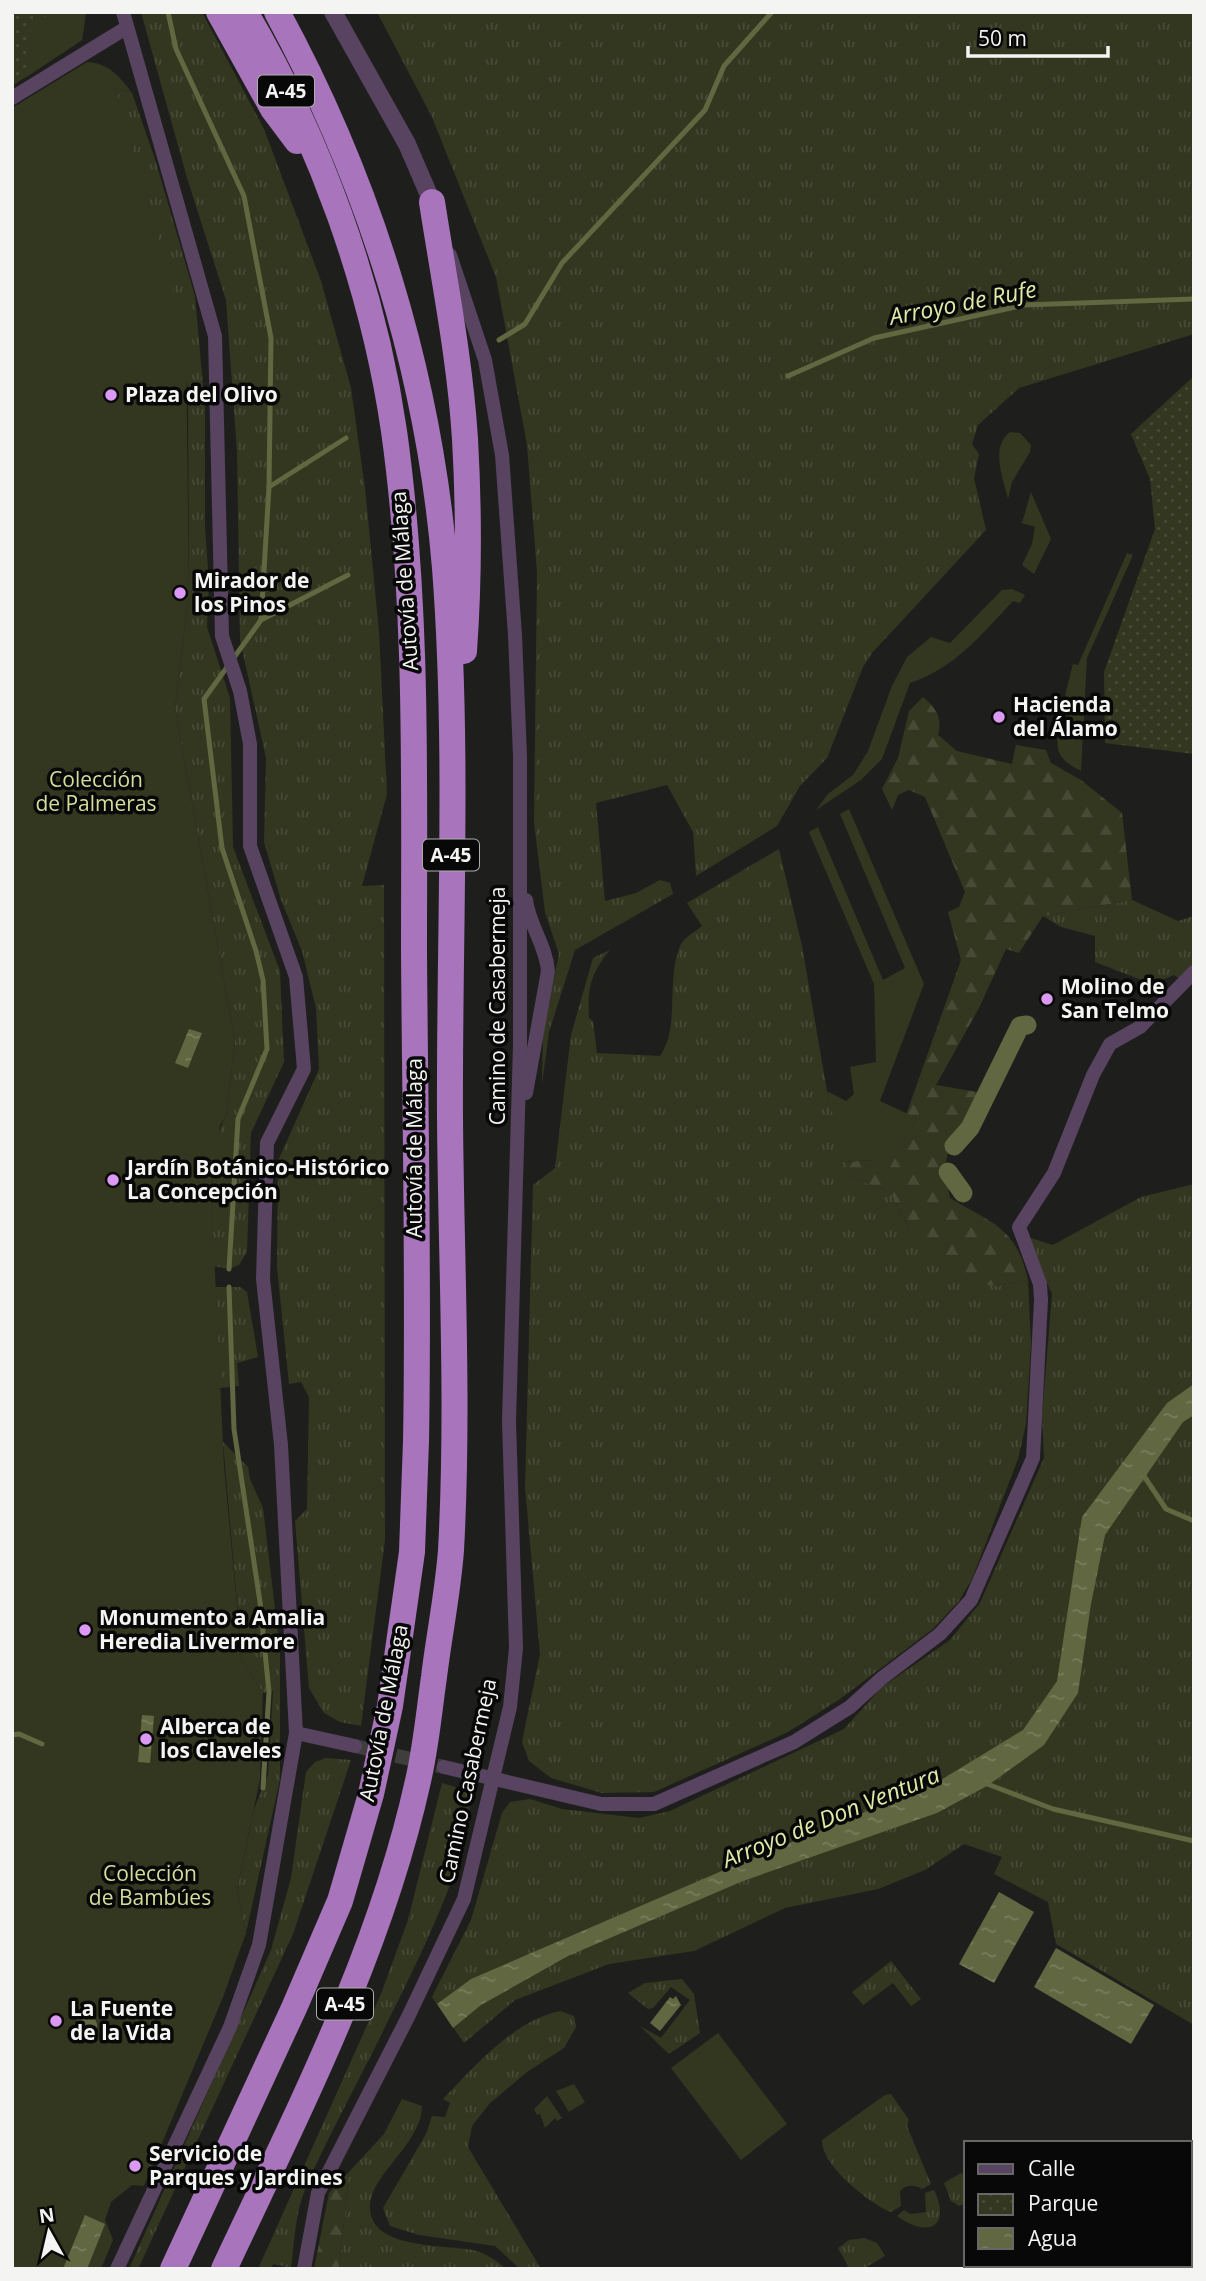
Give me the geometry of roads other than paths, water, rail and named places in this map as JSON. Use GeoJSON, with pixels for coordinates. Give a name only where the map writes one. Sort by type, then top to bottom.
{"type":"FeatureCollection","features":[{"type":"Feature","properties":{"kind":"highway"},"geometry":{"type":"LineString","coordinates":[[219,12],[273,109],[321,173]]}},
{"type":"Feature","properties":{"kind":"highway","name":"Autovía de Málaga"},"geometry":{"type":"LineString","coordinates":[[173,2269],[294,2008],[340,1900],[370,1794],[390,1706],[412,1552],[417,1378],[414,736],[408,566],[394,429],[373,327],[337,209],[290,100],[245,12]]}},
{"type":"Feature","properties":{"kind":"highway","name":"Autovía de Málaga"},"geometry":{"type":"LineString","coordinates":[[224,2269],[316,2073],[367,1950],[416,1791],[450,1556],[455,1440],[450,1115],[452,725],[444,565],[425,423],[402,318],[359,187],[314,81],[277,12]]}},
{"type":"Feature","properties":{"kind":"highway"},"geometry":{"type":"LineString","coordinates":[[432,202],[457,358],[465,439],[468,534],[464,649],[452,725]]}},
{"type":"Feature","properties":{"kind":"street"},"geometry":{"type":"LineString","coordinates":[[117,2269],[230,2027],[265,1922],[296,1733],[281,1445],[264,1279],[267,1143],[304,1069],[296,977],[250,846],[250,744],[240,691],[222,636],[215,336],[123,12]]}},
{"type":"Feature","properties":{"kind":"street"},"geometry":{"type":"LineString","coordinates":[[333,12],[407,144],[432,202],[476,326],[502,455],[520,756],[519,864]]}},
{"type":"Feature","properties":{"kind":"street"},"geometry":{"type":"LineString","coordinates":[[12,98],[126,28]]}},
{"type":"Feature","properties":{"kind":"street","name":"Camino de Casabermeja"},"geometry":{"type":"LineString","coordinates":[[519,864],[523,867],[527,913],[542,940],[548,971],[519,1142]]}},
{"type":"Feature","properties":{"kind":"street","name":"Camino de Casabermeja"},"geometry":{"type":"LineString","coordinates":[[519,864],[519,1142]]}},
{"type":"Feature","properties":{"kind":"street"},"geometry":{"type":"LineString","coordinates":[[444,1767],[601,1804],[654,1804],[794,1742],[850,1707],[882,1678],[940,1634],[971,1600],[1032,1458],[1041,1300],[1040,1284],[1019,1227],[1054,1173],[1093,1075],[1110,1044],[1140,1027],[1194,972]]}},
{"type":"Feature","properties":{"kind":"street","name":"Camino Casabermeja"},"geometry":{"type":"LineString","coordinates":[[304,2269],[318,2193],[464,1899],[510,1707],[516,1648],[509,1421],[519,1142]]}},
{"type":"Feature","properties":{"kind":"street"},"geometry":{"type":"LineString","coordinates":[[296,1733],[355,1746]]}},
{"type":"Feature","properties":{"kind":"water"},"geometry":{"type":"Polygon","coordinates":[[[189,1029],[202,1033],[188,1068],[175,1063],[189,1029]]]}},
{"type":"Feature","properties":{"kind":"water"},"geometry":{"type":"Polygon","coordinates":[[[1194,1384],[1194,1415],[1183,1422],[1105,1535],[1091,1604],[1078,1693],[1044,1745],[987,1786],[937,1813],[743,1881],[568,1956],[481,2005],[453,2028],[437,2004],[471,1979],[731,1867],[936,1783],[1023,1730],[1057,1681],[1082,1517],[1167,1403],[1194,1384]]]}},
{"type":"Feature","properties":{"kind":"water","name":"Alberca de los Claveles"},"geometry":{"type":"Polygon","coordinates":[[[142,1715],[154,1716],[150,1763],[138,1762],[142,1715]]]}},
{"type":"Feature","properties":{"kind":"water"},"geometry":{"type":"Polygon","coordinates":[[[999,1892],[1034,1912],[994,1983],[959,1964],[999,1892]]]}},
{"type":"Feature","properties":{"kind":"water"},"geometry":{"type":"Polygon","coordinates":[[[1056,1948],[1154,2005],[1131,2044],[1034,1987],[1056,1948]]]}},
{"type":"Feature","properties":{"kind":"water"},"geometry":{"type":"Polygon","coordinates":[[[676,1996],[681,2005],[660,2031],[650,2023],[670,1997],[673,1999],[676,1996]]]}},
{"type":"Feature","properties":{"kind":"water"},"geometry":{"type":"Polygon","coordinates":[[[86,2015],[94,2018],[97,2026],[94,2034],[86,2037],[78,2034],[75,2026],[78,2018],[86,2015]]]}},
{"type":"Feature","properties":{"kind":"water"},"geometry":{"type":"Polygon","coordinates":[[[85,2215],[105,2224],[87,2269],[63,2269],[85,2215]]]}},
{"type":"Feature","properties":{"kind":"waterway"},"geometry":{"type":"LineString","coordinates":[[168,12],[176,49],[244,196],[271,338],[269,487],[261,620],[204,699],[222,848],[263,980],[267,1049],[238,1119],[229,1269]]}},
{"type":"Feature","properties":{"kind":"waterway"},"geometry":{"type":"LineString","coordinates":[[499,340],[525,324],[562,263],[705,110],[724,66],[772,12]]}},
{"type":"Feature","properties":{"kind":"waterway","name":"Arroyo de Rufe"},"geometry":{"type":"LineString","coordinates":[[788,376],[874,338],[1024,305],[1194,299]]}},
{"type":"Feature","properties":{"kind":"waterway"},"geometry":{"type":"LineString","coordinates":[[269,487],[346,438]]}},
{"type":"Feature","properties":{"kind":"waterway","name":"Arroyo de Rufe"},"geometry":{"type":"LineString","coordinates":[[261,620],[348,575]]}},
{"type":"Feature","properties":{"kind":"waterway"},"geometry":{"type":"LineString","coordinates":[[954,1146],[970,1128],[1020,1026],[1027,1025]]}},
{"type":"Feature","properties":{"kind":"waterway"},"geometry":{"type":"LineString","coordinates":[[948,1172],[963,1193]]}},
{"type":"Feature","properties":{"kind":"waterway"},"geometry":{"type":"LineString","coordinates":[[229,1287],[234,1429],[260,1602],[269,1692],[263,1788]]}},
{"type":"Feature","properties":{"kind":"waterway"},"geometry":{"type":"LineString","coordinates":[[1144,1476],[1166,1509],[1194,1521]]}},
{"type":"Feature","properties":{"kind":"waterway"},"geometry":{"type":"LineString","coordinates":[[12,1735],[19,1734],[42,1744]]}},
{"type":"Feature","properties":{"kind":"waterway"},"geometry":{"type":"LineString","coordinates":[[982,1782],[1053,1809],[1194,1841]]}},
{"type":"Feature","properties":{"kind":"tunnel"},"geometry":{"type":"LineString","coordinates":[[355,1746],[444,1767]]}},
{"type":"Feature","properties":{"kind":"place","name":"Plaza del Olivo"},"geometry":{"type":"Point","coordinates":[111,395]}},
{"type":"Feature","properties":{"kind":"place","name":"Mirador de los Pinos"},"geometry":{"type":"Point","coordinates":[180,593]}},
{"type":"Feature","properties":{"kind":"place","name":"Hacienda del Álamo"},"geometry":{"type":"Point","coordinates":[999,717]}},
{"type":"Feature","properties":{"kind":"place","name":"Molino de San Telmo"},"geometry":{"type":"Point","coordinates":[1047,999]}},
{"type":"Feature","properties":{"kind":"place","name":"Jardín Botánico-Histórico La Concepción"},"geometry":{"type":"Point","coordinates":[113,1180]}},
{"type":"Feature","properties":{"kind":"place","name":"Monumento a Amalia Heredia Livermore"},"geometry":{"type":"Point","coordinates":[85,1630]}},
{"type":"Feature","properties":{"kind":"place","name":"Alberca de los Claveles"},"geometry":{"type":"Point","coordinates":[146,1739]}},
{"type":"Feature","properties":{"kind":"place","name":"La Fuente de la Vida"},"geometry":{"type":"Point","coordinates":[56,2021]}},
{"type":"Feature","properties":{"kind":"place","name":"Servicio de Parques y Jardines"},"geometry":{"type":"Point","coordinates":[135,2166]}},
{"type":"Feature","properties":{"kind":"park label","name":"Colección de Palmeras"},"geometry":{"type":"Point","coordinates":[96,792]}},
{"type":"Feature","properties":{"kind":"park label","name":"Colección de Bambúes"},"geometry":{"type":"Point","coordinates":[150,1886]}},
{"type":"Feature","properties":{"kind":"water label","name":"Arroyo de Don Ventura"},"geometry":{"type":"Point","coordinates":[831,1817]}}]}
